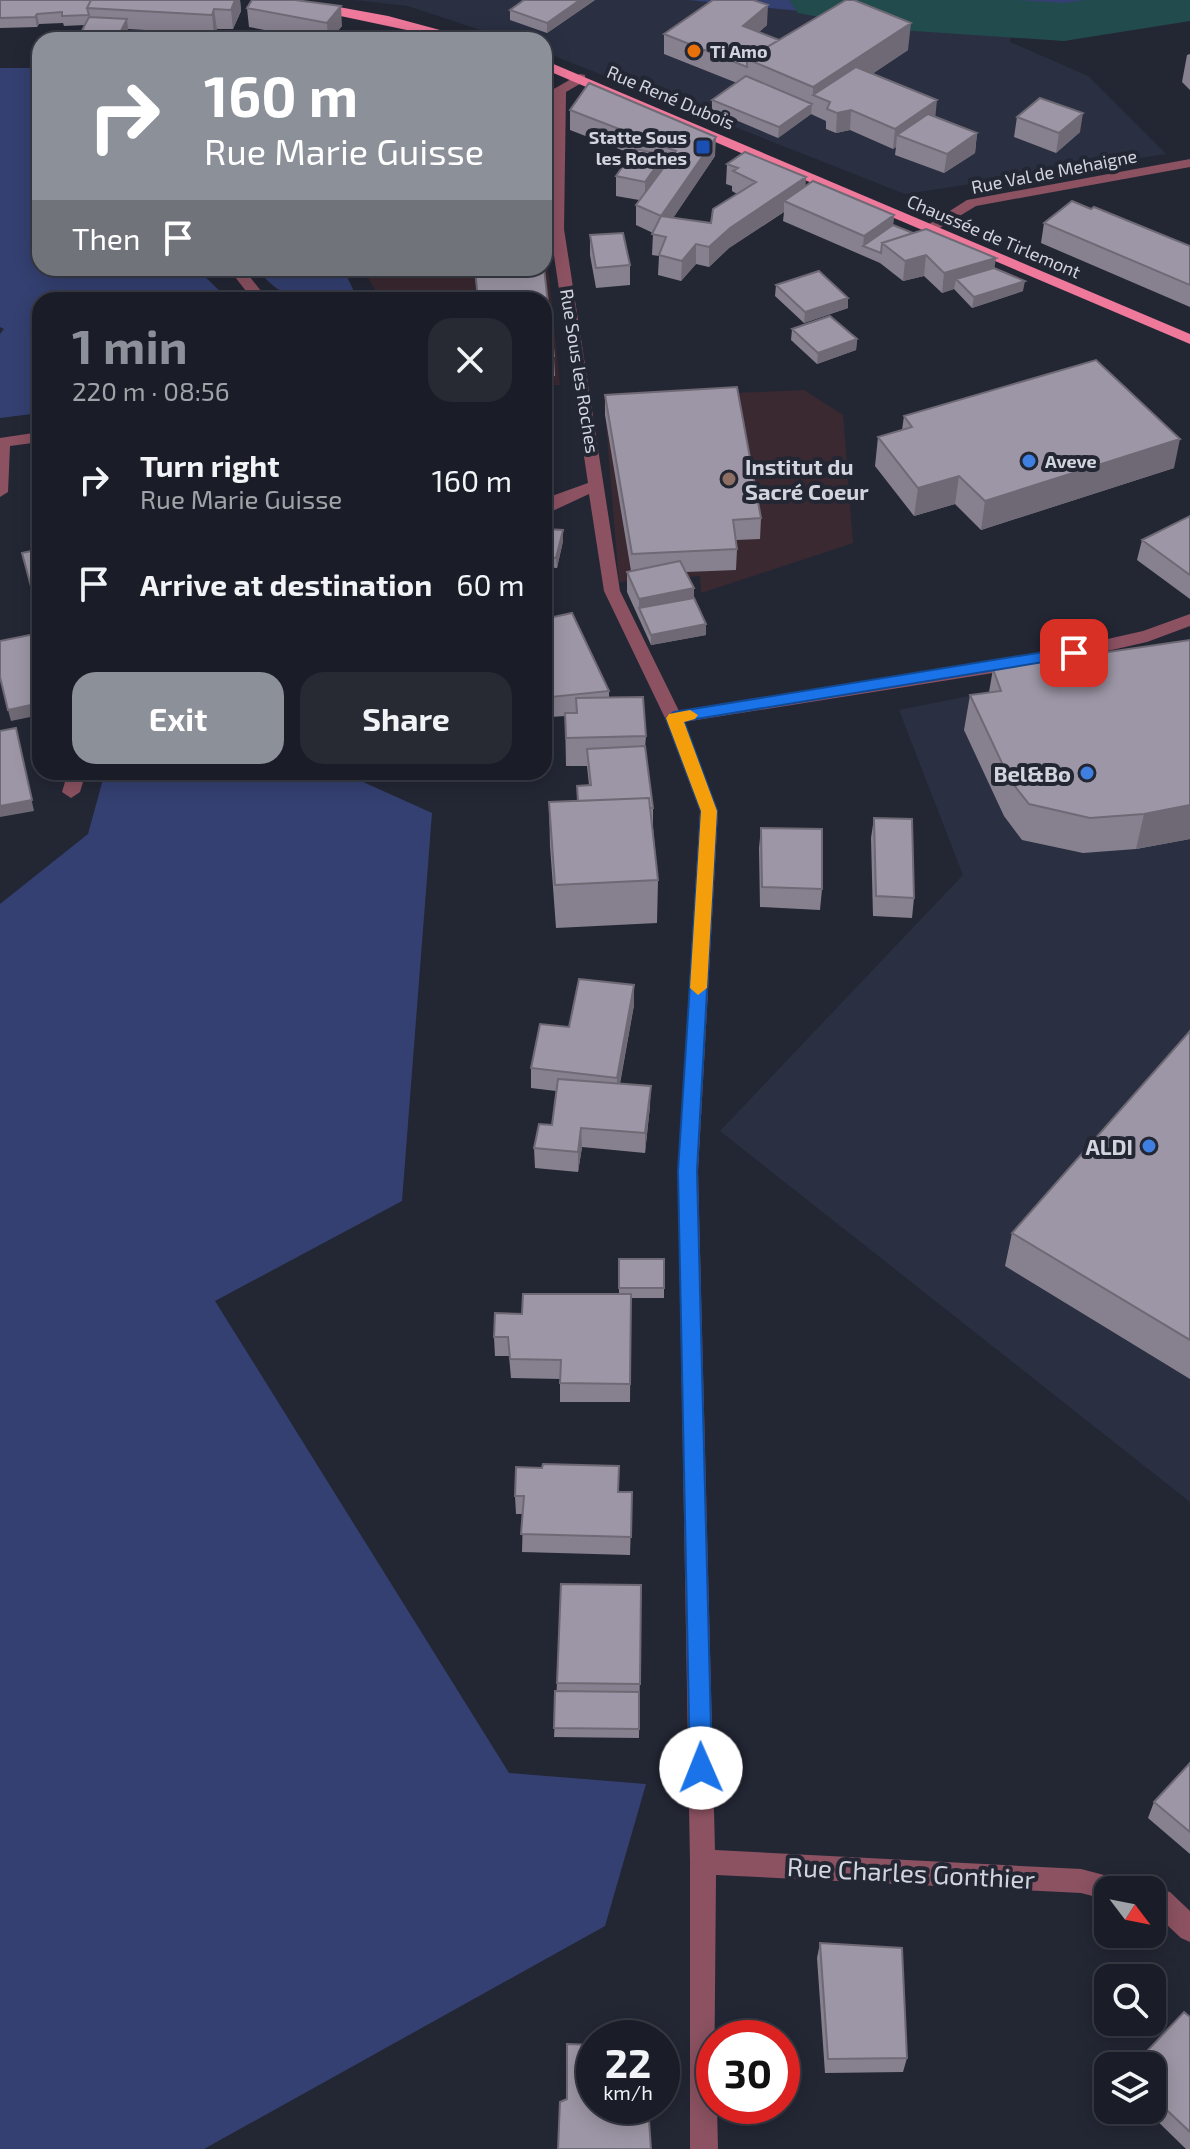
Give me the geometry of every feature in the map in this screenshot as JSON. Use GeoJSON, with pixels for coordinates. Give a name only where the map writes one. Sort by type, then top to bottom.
{"type":"FeatureCollection","features":[{"type":"Feature","properties":{"kind":"main road"},"geometry":{"type":"LineString","coordinates":[[306,6],[437,32]]}},
{"type":"Feature","properties":{"kind":"main road","name":"Rue René Dubois"},"geometry":{"type":"LineString","coordinates":[[552,67],[784,165]]}},
{"type":"Feature","properties":{"kind":"main road","name":"Chaussée de Tirlemont"},"geometry":{"type":"LineString","coordinates":[[784,165],[1190,339]]}},
{"type":"Feature","properties":{"kind":"street","name":"Rue Sous les Roches"},"geometry":{"type":"LineString","coordinates":[[580,78],[559,90],[557,229],[612,591],[674,718],[709,811],[688,1171],[703,1862],[704,2149]]}},
{"type":"Feature","properties":{"kind":"street","name":"Rue Val de Mehaigne"},"geometry":{"type":"LineString","coordinates":[[930,228],[972,203],[1190,163]]}},
{"type":"Feature","properties":{"kind":"street"},"geometry":{"type":"LineString","coordinates":[[242,276],[254,292]]}},
{"type":"Feature","properties":{"kind":"street"},"geometry":{"type":"LineString","coordinates":[[0,492],[1,442],[32,438]]}},
{"type":"Feature","properties":{"kind":"street","name":"Rue Sous les Roches"},"geometry":{"type":"LineString","coordinates":[[552,503],[597,485]]}},
{"type":"Feature","properties":{"kind":"street"},"geometry":{"type":"LineString","coordinates":[[674,718],[1050,658],[1147,636],[1190,620]]}},
{"type":"Feature","properties":{"kind":"street"},"geometry":{"type":"LineString","coordinates":[[71,792],[75,780]]}},
{"type":"Feature","properties":{"kind":"street","name":"Rue Charles Gonthier"},"geometry":{"type":"LineString","coordinates":[[703,1862],[1081,1881],[1094,1884]]}},
{"type":"Feature","properties":{"kind":"street"},"geometry":{"type":"LineString","coordinates":[[1166,1906],[1190,1929]]}},
{"type":"Feature","properties":{"kind":"shaded area"},"geometry":{"type":"Polygon","coordinates":[[[354,0],[692,0],[1011,27],[1010,42],[1088,76],[1166,154],[905,194],[552,55],[552,32],[487,32],[408,6],[354,0]]]}},
{"type":"Feature","properties":{"kind":"shaded area"},"geometry":{"type":"Polygon","coordinates":[[[688,0],[1190,0],[1190,15],[1087,30],[830,14],[688,0]]]}},
{"type":"Feature","properties":{"kind":"shaded area"},"geometry":{"type":"Polygon","coordinates":[[[0,68],[32,68],[32,276],[204,276],[221,292],[32,292],[32,414],[0,418],[0,334],[4,329],[0,327],[0,68]]]}},
{"type":"Feature","properties":{"kind":"shaded area"},"geometry":{"type":"Polygon","coordinates":[[[264,276],[347,276],[354,292],[284,292],[264,276]]]}},
{"type":"Feature","properties":{"kind":"shaded area"},"geometry":{"type":"Polygon","coordinates":[[[367,276],[549,276],[551,292],[376,292],[367,276]]]}},
{"type":"Feature","properties":{"kind":"shaded area"},"geometry":{"type":"Polygon","coordinates":[[[552,306],[560,385],[552,385],[552,306]]]}},
{"type":"Feature","properties":{"kind":"shaded area","name":"Institut du Sacré Coeur"},"geometry":{"type":"Polygon","coordinates":[[[804,390],[843,415],[853,543],[701,593],[700,576],[619,582],[604,399],[804,390]]]}},
{"type":"Feature","properties":{"kind":"shaded area"},"geometry":{"type":"Polygon","coordinates":[[[1190,652],[1190,1502],[720,1131],[963,875],[899,710],[1190,652]]]}},
{"type":"Feature","properties":{"kind":"shaded area"},"geometry":{"type":"Polygon","coordinates":[[[103,780],[359,780],[432,813],[402,1201],[215,1301],[509,1773],[646,1784],[605,1926],[204,2149],[0,2149],[0,904],[88,834],[103,780]]]}},
{"type":"Feature","properties":{"kind":"building"},"geometry":{"type":"Polygon","coordinates":[[[0,0],[91,0],[87,8],[89,15],[62,16],[62,12],[0,18],[0,0]]]}},
{"type":"Feature","properties":{"kind":"building"},"geometry":{"type":"Polygon","coordinates":[[[91,0],[235,0],[231,10],[214,9],[212,15],[87,8],[91,0]]]}},
{"type":"Feature","properties":{"kind":"building"},"geometry":{"type":"Polygon","coordinates":[[[252,0],[295,0],[341,6],[327,23],[247,8],[252,0]]]}},
{"type":"Feature","properties":{"kind":"building"},"geometry":{"type":"Polygon","coordinates":[[[524,0],[580,0],[547,23],[510,10],[524,0]]]}},
{"type":"Feature","properties":{"kind":"building"},"geometry":{"type":"Polygon","coordinates":[[[713,0],[753,0],[768,5],[743,26],[779,40],[747,59],[747,67],[664,34],[713,0]]]}},
{"type":"Feature","properties":{"kind":"building"},"geometry":{"type":"Polygon","coordinates":[[[846,0],[854,0],[911,23],[813,87],[747,59],[846,0]]]}},
{"type":"Feature","properties":{"kind":"building"},"geometry":{"type":"Polygon","coordinates":[[[89,17],[127,19],[120,32],[81,32],[89,17]]]}},
{"type":"Feature","properties":{"kind":"building"},"geometry":{"type":"Polygon","coordinates":[[[856,67],[937,100],[895,129],[851,110],[837,113],[827,109],[830,102],[813,95],[856,67]]]}},
{"type":"Feature","properties":{"kind":"building"},"geometry":{"type":"Polygon","coordinates":[[[746,76],[812,104],[779,127],[712,100],[746,76]]]}},
{"type":"Feature","properties":{"kind":"building"},"geometry":{"type":"Polygon","coordinates":[[[589,83],[716,137],[661,216],[636,205],[676,151],[570,110],[589,83]]]}},
{"type":"Feature","properties":{"kind":"building"},"geometry":{"type":"Polygon","coordinates":[[[1040,98],[1083,113],[1059,133],[1017,117],[1040,98]]]}},
{"type":"Feature","properties":{"kind":"building"},"geometry":{"type":"Polygon","coordinates":[[[928,114],[977,133],[947,154],[897,135],[928,114]]]}},
{"type":"Feature","properties":{"kind":"building"},"geometry":{"type":"Polygon","coordinates":[[[635,149],[664,155],[645,182],[616,176],[635,149]]]}},
{"type":"Feature","properties":{"kind":"building"},"geometry":{"type":"Polygon","coordinates":[[[745,152],[806,177],[730,228],[709,247],[696,244],[682,261],[659,255],[666,237],[652,234],[661,216],[711,223],[713,209],[756,182],[733,171],[738,168],[727,164],[745,152]]]}},
{"type":"Feature","properties":{"kind":"building"},"geometry":{"type":"Polygon","coordinates":[[[813,181],[894,215],[864,236],[784,201],[813,181]]]}},
{"type":"Feature","properties":{"kind":"building"},"geometry":{"type":"Polygon","coordinates":[[[1072,201],[1190,246],[1190,285],[1044,223],[1072,201]]]}},
{"type":"Feature","properties":{"kind":"building"},"geometry":{"type":"Polygon","coordinates":[[[893,225],[913,233],[882,243],[881,253],[863,246],[893,225]]]}},
{"type":"Feature","properties":{"kind":"building"},"geometry":{"type":"Polygon","coordinates":[[[926,229],[996,258],[944,273],[926,255],[905,261],[882,243],[926,229]]]}},
{"type":"Feature","properties":{"kind":"building"},"geometry":{"type":"Polygon","coordinates":[[[623,233],[630,265],[596,268],[590,235],[623,233]]]}},
{"type":"Feature","properties":{"kind":"building"},"geometry":{"type":"Polygon","coordinates":[[[994,268],[1025,281],[974,297],[956,279],[994,268]]]}},
{"type":"Feature","properties":{"kind":"building"},"geometry":{"type":"Polygon","coordinates":[[[819,271],[848,298],[805,312],[776,285],[819,271]]]}},
{"type":"Feature","properties":{"kind":"building"},"geometry":{"type":"Polygon","coordinates":[[[476,276],[545,276],[547,292],[477,292],[476,276]]]}},
{"type":"Feature","properties":{"kind":"building"},"geometry":{"type":"Polygon","coordinates":[[[830,316],[857,339],[818,353],[792,329],[830,316]]]}},
{"type":"Feature","properties":{"kind":"building","name":"Aveve"},"geometry":{"type":"Polygon","coordinates":[[[1096,360],[1180,439],[985,501],[959,476],[918,488],[878,437],[912,427],[904,416],[1096,360]]]}},
{"type":"Feature","properties":{"kind":"building"},"geometry":{"type":"Polygon","coordinates":[[[737,387],[761,518],[733,520],[737,549],[632,554],[605,395],[737,387]]]}},
{"type":"Feature","properties":{"kind":"building"},"geometry":{"type":"Polygon","coordinates":[[[1190,516],[1190,575],[1142,540],[1190,516]]]}},
{"type":"Feature","properties":{"kind":"building"},"geometry":{"type":"Polygon","coordinates":[[[552,529],[563,530],[556,558],[552,557],[552,529]]]}},
{"type":"Feature","properties":{"kind":"building"},"geometry":{"type":"Polygon","coordinates":[[[32,551],[32,590],[22,553],[32,551]]]}},
{"type":"Feature","properties":{"kind":"building"},"geometry":{"type":"Polygon","coordinates":[[[680,561],[694,588],[639,599],[627,572],[680,561]]]}},
{"type":"Feature","properties":{"kind":"building"},"geometry":{"type":"Polygon","coordinates":[[[694,598],[706,624],[651,635],[639,608],[694,598]]]}},
{"type":"Feature","properties":{"kind":"building"},"geometry":{"type":"Polygon","coordinates":[[[572,613],[609,691],[552,697],[552,617],[572,613]]]}},
{"type":"Feature","properties":{"kind":"building"},"geometry":{"type":"Polygon","coordinates":[[[32,635],[32,705],[8,710],[0,677],[0,641],[32,635]]]}},
{"type":"Feature","properties":{"kind":"building","name":"Bel&Bo"},"geometry":{"type":"Polygon","coordinates":[[[1190,640],[1190,805],[1144,814],[1090,818],[1029,804],[1010,780],[970,695],[1001,691],[993,669],[1190,640]]]}},
{"type":"Feature","properties":{"kind":"building"},"geometry":{"type":"Polygon","coordinates":[[[643,697],[646,736],[566,738],[565,713],[577,713],[576,698],[643,697]]]}},
{"type":"Feature","properties":{"kind":"building"},"geometry":{"type":"Polygon","coordinates":[[[16,728],[32,800],[0,806],[0,731],[16,728]]]}},
{"type":"Feature","properties":{"kind":"building"},"geometry":{"type":"Polygon","coordinates":[[[645,746],[653,808],[650,808],[649,798],[578,801],[577,786],[591,785],[587,749],[645,746]]]}},
{"type":"Feature","properties":{"kind":"building"},"geometry":{"type":"Polygon","coordinates":[[[649,798],[658,880],[555,885],[549,802],[649,798]]]}},
{"type":"Feature","properties":{"kind":"building"},"geometry":{"type":"Polygon","coordinates":[[[874,818],[912,819],[914,898],[876,896],[874,818]]]}},
{"type":"Feature","properties":{"kind":"building"},"geometry":{"type":"Polygon","coordinates":[[[761,828],[822,829],[822,889],[762,887],[761,828]]]}},
{"type":"Feature","properties":{"kind":"building"},"geometry":{"type":"Polygon","coordinates":[[[579,979],[634,985],[617,1078],[531,1068],[540,1024],[569,1027],[579,979]]]}},
{"type":"Feature","properties":{"kind":"building","name":"ALDI"},"geometry":{"type":"Polygon","coordinates":[[[1190,1031],[1190,1340],[1012,1233],[1190,1031]]]}},
{"type":"Feature","properties":{"kind":"building"},"geometry":{"type":"Polygon","coordinates":[[[558,1079],[651,1086],[645,1133],[581,1128],[578,1152],[534,1148],[539,1124],[552,1125],[558,1079]]]}},
{"type":"Feature","properties":{"kind":"building"},"geometry":{"type":"Polygon","coordinates":[[[619,1259],[664,1259],[664,1288],[619,1288],[619,1259]]]}},
{"type":"Feature","properties":{"kind":"building"},"geometry":{"type":"Polygon","coordinates":[[[523,1294],[631,1294],[630,1384],[560,1383],[561,1360],[510,1359],[508,1337],[494,1337],[495,1313],[522,1314],[523,1294]]]}},
{"type":"Feature","properties":{"kind":"building"},"geometry":{"type":"Polygon","coordinates":[[[543,1464],[619,1466],[618,1492],[632,1492],[631,1537],[521,1534],[524,1496],[515,1496],[516,1467],[542,1468],[543,1464]]]}},
{"type":"Feature","properties":{"kind":"building"},"geometry":{"type":"Polygon","coordinates":[[[561,1584],[641,1585],[640,1684],[557,1683],[561,1584]]]}},
{"type":"Feature","properties":{"kind":"building"},"geometry":{"type":"Polygon","coordinates":[[[555,1691],[639,1692],[639,1729],[554,1728],[555,1691]]]}},
{"type":"Feature","properties":{"kind":"building"},"geometry":{"type":"Polygon","coordinates":[[[1190,1763],[1190,1832],[1154,1802],[1190,1763]]]}},
{"type":"Feature","properties":{"kind":"building"},"geometry":{"type":"Polygon","coordinates":[[[820,1943],[902,1948],[907,2058],[828,2059],[820,1943]]]}},
{"type":"Feature","properties":{"kind":"building"},"geometry":{"type":"Polygon","coordinates":[[[1184,2012],[1190,2017],[1190,2132],[1166,2109],[1166,2052],[1146,2052],[1161,2036],[1166,2036],[1166,2031],[1184,2012]]]}},
{"type":"Feature","properties":{"kind":"building"},"geometry":{"type":"Polygon","coordinates":[[[567,2044],[576,2044],[576,2124],[649,2124],[651,2149],[558,2149],[560,2102],[567,2099],[567,2044]]]}},
{"type":"Feature","properties":{"kind":"waterway"},"geometry":{"type":"LineString","coordinates":[[820,0],[884,10],[1064,22],[1190,2]]}},
{"type":"Feature","properties":{"kind":"slow traffic"},"geometry":{"type":"LineString","coordinates":[[690,715],[674,718],[709,811],[698,988]]}},
{"type":"Feature","properties":{"kind":"place","name":"Ti Amo"},"geometry":{"type":"Point","coordinates":[694,51]}},
{"type":"Feature","properties":{"kind":"place","name":"Statte Sous les Roches"},"geometry":{"type":"Point","coordinates":[703,147]}},
{"type":"Feature","properties":{"kind":"place","name":"Aveve"},"geometry":{"type":"Point","coordinates":[1029,461]}},
{"type":"Feature","properties":{"kind":"place","name":"Institut du Sacré Coeur"},"geometry":{"type":"Point","coordinates":[729,479]}},
{"type":"Feature","properties":{"kind":"place","name":"Bel&Bo"},"geometry":{"type":"Point","coordinates":[1087,773]}},
{"type":"Feature","properties":{"kind":"place","name":"ALDI"},"geometry":{"type":"Point","coordinates":[1149,1146]}},
{"type":"Feature","properties":{"kind":"route"},"geometry":{"type":"LineString","coordinates":[[701,1768],[688,1171],[709,811],[674,718],[1074,653]]}}]}
